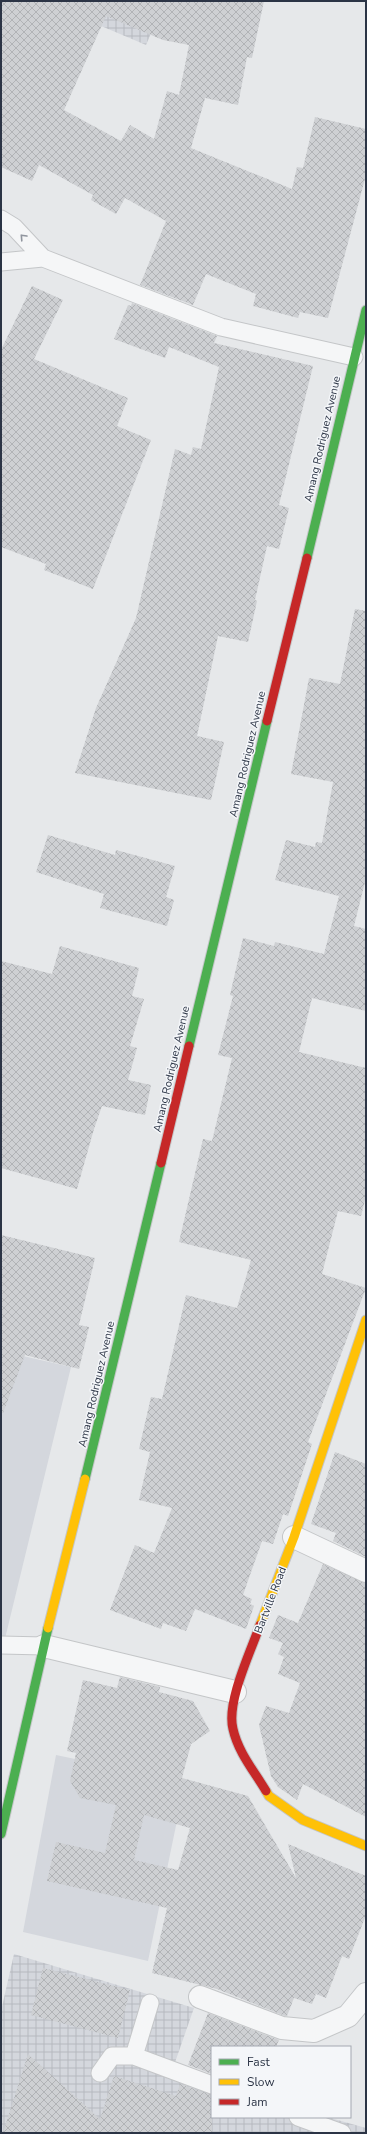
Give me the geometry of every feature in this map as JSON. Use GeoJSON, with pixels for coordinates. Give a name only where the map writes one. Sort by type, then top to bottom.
{"type":"FeatureCollection","features":[{"type":"Feature","properties":{"kind":"main road","name":"Amang Rodriguez Avenue"},"geometry":{"type":"LineString","coordinates":[[1,1834],[44,1646],[366,310]]}},
{"type":"Feature","properties":{"kind":"main road","name":"Bartville Road"},"geometry":{"type":"LineString","coordinates":[[366,1320],[294,1537],[235,1692],[232,1727],[236,1741],[269,1796],[303,1820],[366,1846]]}},
{"type":"Feature","properties":{"kind":"street"},"geometry":{"type":"LineString","coordinates":[[294,1537],[366,1571]]}},
{"type":"Feature","properties":{"kind":"street"},"geometry":{"type":"LineString","coordinates":[[44,1646],[235,1692]]}},
{"type":"Feature","properties":{"kind":"street"},"geometry":{"type":"LineString","coordinates":[[200,1997],[282,2028],[314,2031],[348,2016],[366,1994]]}},
{"type":"Feature","properties":{"kind":"lane"},"geometry":{"type":"LineString","coordinates":[[1,219],[14,227],[43,258],[221,327],[354,357]]}},
{"type":"Feature","properties":{"kind":"lane"},"geometry":{"type":"LineString","coordinates":[[1,262],[43,258]]}},
{"type":"Feature","properties":{"kind":"lane"},"geometry":{"type":"LineString","coordinates":[[1,1645],[44,1646]]}},
{"type":"Feature","properties":{"kind":"lane"},"geometry":{"type":"LineString","coordinates":[[134,2056],[150,2003]]}},
{"type":"Feature","properties":{"kind":"lane"},"geometry":{"type":"LineString","coordinates":[[100,2074],[112,2056],[134,2056],[211,2085]]}},
{"type":"Feature","properties":{"kind":"lane"},"geometry":{"type":"LineString","coordinates":[[301,2118],[342,2133]]}},
{"type":"Feature","properties":{"kind":"shaded area"},"geometry":{"type":"Polygon","coordinates":[[[42,1],[165,1],[146,45],[42,1]]]}},
{"type":"Feature","properties":{"kind":"shaded area"},"geometry":{"type":"Polygon","coordinates":[[[1,1351],[71,1367],[1,1655],[1,1351]]]}},
{"type":"Feature","properties":{"kind":"shaded area"},"geometry":{"type":"Polygon","coordinates":[[[56,1755],[185,1782],[148,1961],[23,1932],[56,1755]]]}},
{"type":"Feature","properties":{"kind":"shaded area"},"geometry":{"type":"Polygon","coordinates":[[[14,1954],[194,2008],[172,2071],[211,2083],[211,2118],[331,2118],[366,2128],[366,2133],[1,2133],[1,2011],[14,1954]]]}},
{"type":"Feature","properties":{"kind":"building"},"geometry":{"type":"Polygon","coordinates":[[[1,1],[264,1],[252,58],[247,57],[238,105],[205,98],[191,148],[292,189],[297,167],[303,168],[315,117],[366,129],[366,175],[328,318],[300,312],[298,318],[253,306],[256,294],[206,274],[193,305],[140,285],[166,221],[125,198],[116,214],[91,200],[93,195],[39,165],[32,181],[1,167],[1,1]],[[106,16],[64,110],[121,141],[130,125],[154,139],[167,91],[179,95],[189,45],[163,40],[106,16]]]}},
{"type":"Feature","properties":{"kind":"building"},"geometry":{"type":"Polygon","coordinates":[[[32,286],[63,300],[34,359],[128,398],[117,426],[151,440],[93,589],[44,570],[46,564],[1,547],[1,350],[32,286]]]}},
{"type":"Feature","properties":{"kind":"building"},"geometry":{"type":"Polygon","coordinates":[[[132,303],[217,336],[214,343],[313,366],[279,505],[289,508],[279,549],[267,546],[255,600],[257,601],[248,642],[218,636],[197,736],[224,742],[211,800],[75,773],[96,708],[136,618],[175,449],[191,455],[193,447],[201,449],[219,367],[169,347],[165,358],[114,339],[128,305],[131,306],[132,303]]]}},
{"type":"Feature","properties":{"kind":"building"},"geometry":{"type":"Polygon","coordinates":[[[355,609],[366,611],[366,878],[354,926],[366,929],[366,1011],[312,998],[299,1052],[366,1068],[366,1196],[361,1216],[338,1211],[322,1274],[366,1288],[308,1442],[312,1444],[288,1516],[283,1514],[273,1544],[262,1541],[243,1595],[252,1599],[250,1604],[254,1606],[246,1629],[195,1609],[186,1631],[163,1623],[161,1629],[110,1610],[135,1545],[154,1553],[172,1508],[139,1500],[150,1452],[139,1449],[151,1397],[162,1399],[186,1295],[237,1308],[251,1260],[179,1242],[203,1139],[212,1141],[232,1058],[218,1055],[233,996],[230,995],[243,938],[274,946],[275,942],[324,954],[339,896],[275,880],[286,840],[315,847],[316,842],[322,843],[333,782],[291,774],[309,678],[340,684],[355,609]]]}},
{"type":"Feature","properties":{"kind":"building"},"geometry":{"type":"Polygon","coordinates":[[[48,835],[115,855],[116,850],[175,866],[166,897],[174,900],[167,926],[100,908],[104,894],[36,872],[48,835]]]}},
{"type":"Feature","properties":{"kind":"building"},"geometry":{"type":"Polygon","coordinates":[[[60,946],[139,968],[132,996],[144,999],[130,1046],[137,1048],[128,1080],[151,1085],[145,1115],[102,1106],[77,1189],[1,1168],[1,961],[52,974],[60,946]]]}},
{"type":"Feature","properties":{"kind":"building"},"geometry":{"type":"Polygon","coordinates":[[[1,1235],[95,1258],[79,1325],[89,1327],[79,1369],[25,1355],[3,1413],[1,1413],[1,1235]]]}},
{"type":"Feature","properties":{"kind":"building"},"geometry":{"type":"Polygon","coordinates":[[[335,1452],[366,1464],[366,1557],[333,1541],[336,1533],[311,1524],[335,1452]]]}},
{"type":"Feature","properties":{"kind":"building"},"geometry":{"type":"Polygon","coordinates":[[[323,1564],[366,1583],[366,1817],[303,1784],[297,1800],[278,1787],[271,1776],[259,1725],[266,1706],[289,1713],[300,1683],[278,1674],[284,1657],[278,1654],[283,1643],[269,1638],[278,1615],[298,1623],[323,1564]]]}},
{"type":"Feature","properties":{"kind":"building"},"geometry":{"type":"Polygon","coordinates":[[[120,1677],[160,1687],[159,1692],[193,1701],[210,1731],[191,1744],[182,1778],[248,1796],[296,1878],[288,1844],[366,1876],[366,1915],[349,1959],[342,1956],[326,1998],[316,1994],[312,2004],[294,1998],[287,2016],[285,2016],[217,1989],[152,1973],[167,1908],[47,1881],[56,1842],[105,1853],[116,1805],[80,1798],[70,1781],[76,1753],[67,1751],[83,1680],[117,1688],[120,1677]],[[144,1815],[134,1860],[178,1870],[190,1828],[144,1815]]]}},
{"type":"Feature","properties":{"kind":"building"},"geometry":{"type":"Polygon","coordinates":[[[43,1968],[130,1990],[118,2038],[31,2015],[43,1968]]]}},
{"type":"Feature","properties":{"kind":"building"},"geometry":{"type":"Polygon","coordinates":[[[208,2013],[279,2040],[276,2046],[211,2046],[211,2074],[188,2065],[208,2013]]]}},
{"type":"Feature","properties":{"kind":"building"},"geometry":{"type":"Polygon","coordinates":[[[28,2054],[100,2119],[114,2076],[176,2096],[180,2084],[211,2095],[212,2133],[3,2133],[28,2054]]]}},
{"type":"Feature","properties":{"kind":"traffic: fast"},"geometry":{"type":"LineString","coordinates":[[307,558],[366,310]]}},
{"type":"Feature","properties":{"kind":"traffic: fast"},"geometry":{"type":"LineString","coordinates":[[189,1046],[267,721]]}},
{"type":"Feature","properties":{"kind":"traffic: fast"},"geometry":{"type":"LineString","coordinates":[[85,1479],[161,1163]]}},
{"type":"Feature","properties":{"kind":"traffic: fast"},"geometry":{"type":"LineString","coordinates":[[1,1834],[48,1628]]}},
{"type":"Feature","properties":{"kind":"traffic: slow"},"geometry":{"type":"LineString","coordinates":[[260,1625],[294,1537],[366,1320]]}},
{"type":"Feature","properties":{"kind":"traffic: slow"},"geometry":{"type":"LineString","coordinates":[[48,1628],[85,1479]]}},
{"type":"Feature","properties":{"kind":"traffic: slow"},"geometry":{"type":"LineString","coordinates":[[266,1791],[269,1796],[303,1820],[366,1846]]}},
{"type":"Feature","properties":{"kind":"traffic: jam"},"geometry":{"type":"LineString","coordinates":[[267,721],[307,558]]}},
{"type":"Feature","properties":{"kind":"traffic: jam"},"geometry":{"type":"LineString","coordinates":[[161,1163],[189,1046]]}},
{"type":"Feature","properties":{"kind":"traffic: jam"},"geometry":{"type":"LineString","coordinates":[[260,1625],[240,1677],[233,1705],[232,1718],[233,1729],[239,1746],[266,1791]]}}]}
